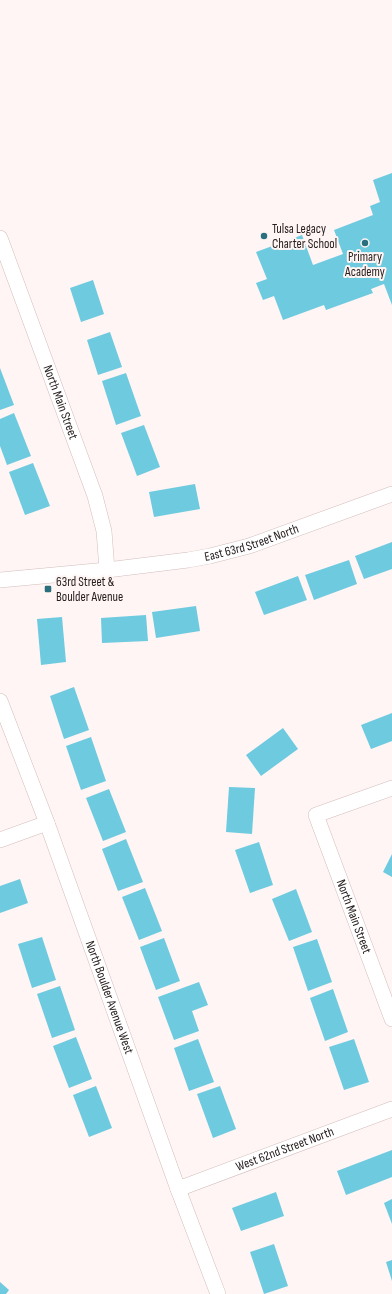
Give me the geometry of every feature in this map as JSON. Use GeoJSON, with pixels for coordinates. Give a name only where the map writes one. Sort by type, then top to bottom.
{"type":"FeatureCollection","features":[{"type":"Feature","properties":{"kind":"street","name":"North Main Street"},"geometry":{"type":"LineString","coordinates":[[0,238],[94,496],[104,531],[107,570]]}},
{"type":"Feature","properties":{"kind":"street","name":"East 63rd Street North"},"geometry":{"type":"LineString","coordinates":[[0,580],[107,570],[188,560],[249,546],[392,494]]}},
{"type":"Feature","properties":{"kind":"street","name":"North Boulder Avenue West"},"geometry":{"type":"LineString","coordinates":[[0,701],[47,823],[178,1189],[218,1294]]}},
{"type":"Feature","properties":{"kind":"street","name":"North Main Street"},"geometry":{"type":"LineString","coordinates":[[392,788],[316,815],[392,1018]]}},
{"type":"Feature","properties":{"kind":"street"},"geometry":{"type":"LineString","coordinates":[[0,840],[47,823]]}},
{"type":"Feature","properties":{"kind":"street","name":"West 62nd Street North"},"geometry":{"type":"LineString","coordinates":[[178,1189],[392,1109]]}},
{"type":"Feature","properties":{"kind":"building","name":"Primary Academy"},"geometry":{"type":"Polygon","coordinates":[[[392,173],[392,305],[384,284],[371,289],[373,293],[326,310],[324,305],[283,320],[274,296],[263,300],[256,283],[267,279],[256,252],[302,235],[313,265],[343,254],[334,230],[373,215],[370,206],[380,202],[373,180],[392,173]]]}},
{"type":"Feature","properties":{"kind":"building"},"geometry":{"type":"Polygon","coordinates":[[[93,280],[104,314],[81,322],[70,288],[93,280]]]}},
{"type":"Feature","properties":{"kind":"building"},"geometry":{"type":"Polygon","coordinates":[[[110,332],[122,367],[98,375],[87,340],[110,332]]]}},
{"type":"Feature","properties":{"kind":"building"},"geometry":{"type":"Polygon","coordinates":[[[0,368],[14,405],[0,410],[0,368]]]}},
{"type":"Feature","properties":{"kind":"building"},"geometry":{"type":"Polygon","coordinates":[[[126,373],[141,416],[116,425],[102,381],[126,373]]]}},
{"type":"Feature","properties":{"kind":"building"},"geometry":{"type":"Polygon","coordinates":[[[14,413],[31,456],[7,465],[0,446],[0,419],[14,413]]]}},
{"type":"Feature","properties":{"kind":"building"},"geometry":{"type":"Polygon","coordinates":[[[144,425],[160,467],[137,476],[121,433],[144,425]]]}},
{"type":"Feature","properties":{"kind":"building"},"geometry":{"type":"Polygon","coordinates":[[[33,463],[50,506],[25,515],[9,472],[33,463]]]}},
{"type":"Feature","properties":{"kind":"building"},"geometry":{"type":"Polygon","coordinates":[[[195,484],[200,509],[154,517],[149,492],[195,484]]]}},
{"type":"Feature","properties":{"kind":"building"},"geometry":{"type":"Polygon","coordinates":[[[392,542],[392,569],[364,579],[355,556],[392,542]]]}},
{"type":"Feature","properties":{"kind":"building"},"geometry":{"type":"Polygon","coordinates":[[[349,560],[357,584],[314,600],[305,575],[349,560]]]}},
{"type":"Feature","properties":{"kind":"building"},"geometry":{"type":"Polygon","coordinates":[[[298,576],[307,600],[264,615],[255,592],[298,576]]]}},
{"type":"Feature","properties":{"kind":"building"},"geometry":{"type":"Polygon","coordinates":[[[196,606],[200,631],[156,638],[152,612],[196,606]]]}},
{"type":"Feature","properties":{"kind":"building"},"geometry":{"type":"Polygon","coordinates":[[[146,615],[148,641],[102,643],[101,618],[146,615]]]}},
{"type":"Feature","properties":{"kind":"building"},"geometry":{"type":"Polygon","coordinates":[[[62,617],[66,662],[41,665],[37,619],[62,617]]]}},
{"type":"Feature","properties":{"kind":"building"},"geometry":{"type":"Polygon","coordinates":[[[74,687],[89,730],[64,739],[50,696],[74,687]]]}},
{"type":"Feature","properties":{"kind":"building"},"geometry":{"type":"Polygon","coordinates":[[[392,713],[392,741],[371,749],[361,725],[392,713]]]}},
{"type":"Feature","properties":{"kind":"building"},"geometry":{"type":"Polygon","coordinates":[[[283,728],[298,749],[261,776],[246,755],[283,728]]]}},
{"type":"Feature","properties":{"kind":"building"},"geometry":{"type":"Polygon","coordinates":[[[91,737],[106,781],[81,790],[66,746],[91,737]]]}},
{"type":"Feature","properties":{"kind":"building"},"geometry":{"type":"Polygon","coordinates":[[[229,787],[255,788],[252,834],[226,832],[229,787]]]}},
{"type":"Feature","properties":{"kind":"building"},"geometry":{"type":"Polygon","coordinates":[[[109,789],[126,832],[103,841],[86,798],[109,789]]]}},
{"type":"Feature","properties":{"kind":"building"},"geometry":{"type":"Polygon","coordinates":[[[126,839],[143,882],[118,891],[102,849],[126,839]]]}},
{"type":"Feature","properties":{"kind":"building"},"geometry":{"type":"Polygon","coordinates":[[[259,842],[273,885],[250,893],[235,850],[259,842]]]}},
{"type":"Feature","properties":{"kind":"building"},"geometry":{"type":"Polygon","coordinates":[[[392,854],[392,877],[383,872],[392,854]]]}},
{"type":"Feature","properties":{"kind":"building"},"geometry":{"type":"Polygon","coordinates":[[[20,879],[28,903],[0,913],[0,886],[20,879]]]}},
{"type":"Feature","properties":{"kind":"building"},"geometry":{"type":"Polygon","coordinates":[[[145,888],[162,931],[139,940],[122,897],[145,888]]]}},
{"type":"Feature","properties":{"kind":"building"},"geometry":{"type":"Polygon","coordinates":[[[296,889],[312,932],[289,941],[272,899],[296,889]]]}},
{"type":"Feature","properties":{"kind":"building"},"geometry":{"type":"Polygon","coordinates":[[[42,937],[56,980],[32,988],[18,944],[42,937]]]}},
{"type":"Feature","properties":{"kind":"building"},"geometry":{"type":"Polygon","coordinates":[[[164,938],[180,981],[156,990],[140,947],[164,938]]]}},
{"type":"Feature","properties":{"kind":"building"},"geometry":{"type":"Polygon","coordinates":[[[317,939],[332,982],[308,991],[293,947],[317,939]]]}},
{"type":"Feature","properties":{"kind":"building"},"geometry":{"type":"Polygon","coordinates":[[[199,982],[208,1005],[192,1011],[199,1031],[174,1040],[158,997],[199,982]]]}},
{"type":"Feature","properties":{"kind":"building"},"geometry":{"type":"Polygon","coordinates":[[[60,986],[75,1030],[52,1038],[37,994],[60,986]]]}},
{"type":"Feature","properties":{"kind":"building"},"geometry":{"type":"Polygon","coordinates":[[[333,989],[348,1032],[325,1041],[310,998],[333,989]]]}},
{"type":"Feature","properties":{"kind":"building"},"geometry":{"type":"Polygon","coordinates":[[[76,1037],[92,1079],[69,1088],[53,1046],[76,1037]]]}},
{"type":"Feature","properties":{"kind":"building"},"geometry":{"type":"Polygon","coordinates":[[[198,1039],[214,1082],[189,1091],[174,1048],[198,1039]]]}},
{"type":"Feature","properties":{"kind":"building"},"geometry":{"type":"Polygon","coordinates":[[[354,1039],[369,1082],[344,1090],[329,1047],[354,1039]]]}},
{"type":"Feature","properties":{"kind":"building"},"geometry":{"type":"Polygon","coordinates":[[[96,1086],[112,1128],[89,1137],[73,1095],[96,1086]]]}},
{"type":"Feature","properties":{"kind":"building"},"geometry":{"type":"Polygon","coordinates":[[[220,1086],[236,1129],[213,1138],[197,1094],[220,1086]]]}},
{"type":"Feature","properties":{"kind":"building"},"geometry":{"type":"Polygon","coordinates":[[[392,1150],[392,1177],[346,1195],[337,1171],[392,1150]]]}},
{"type":"Feature","properties":{"kind":"building"},"geometry":{"type":"Polygon","coordinates":[[[276,1192],[284,1216],[241,1231],[232,1208],[276,1192]]]}},
{"type":"Feature","properties":{"kind":"building"},"geometry":{"type":"Polygon","coordinates":[[[392,1199],[392,1224],[384,1203],[392,1199]]]}},
{"type":"Feature","properties":{"kind":"building"},"geometry":{"type":"Polygon","coordinates":[[[274,1244],[288,1286],[264,1294],[250,1252],[274,1244]]]}},
{"type":"Feature","properties":{"kind":"building"},"geometry":{"type":"Polygon","coordinates":[[[392,1260],[392,1281],[386,1262],[392,1260]]]}},
{"type":"Feature","properties":{"kind":"building"},"geometry":{"type":"Polygon","coordinates":[[[0,1282],[9,1290],[6,1294],[0,1294],[0,1282]]]}},
{"type":"Feature","properties":{"kind":"place","name":"Tulsa Legacy Charter School"},"geometry":{"type":"Point","coordinates":[264,236]}},
{"type":"Feature","properties":{"kind":"place","name":"Primary Academy"},"geometry":{"type":"Point","coordinates":[365,243]}},
{"type":"Feature","properties":{"kind":"place","name":"63rd Street & Boulder Avenue"},"geometry":{"type":"Point","coordinates":[48,589]}}]}
